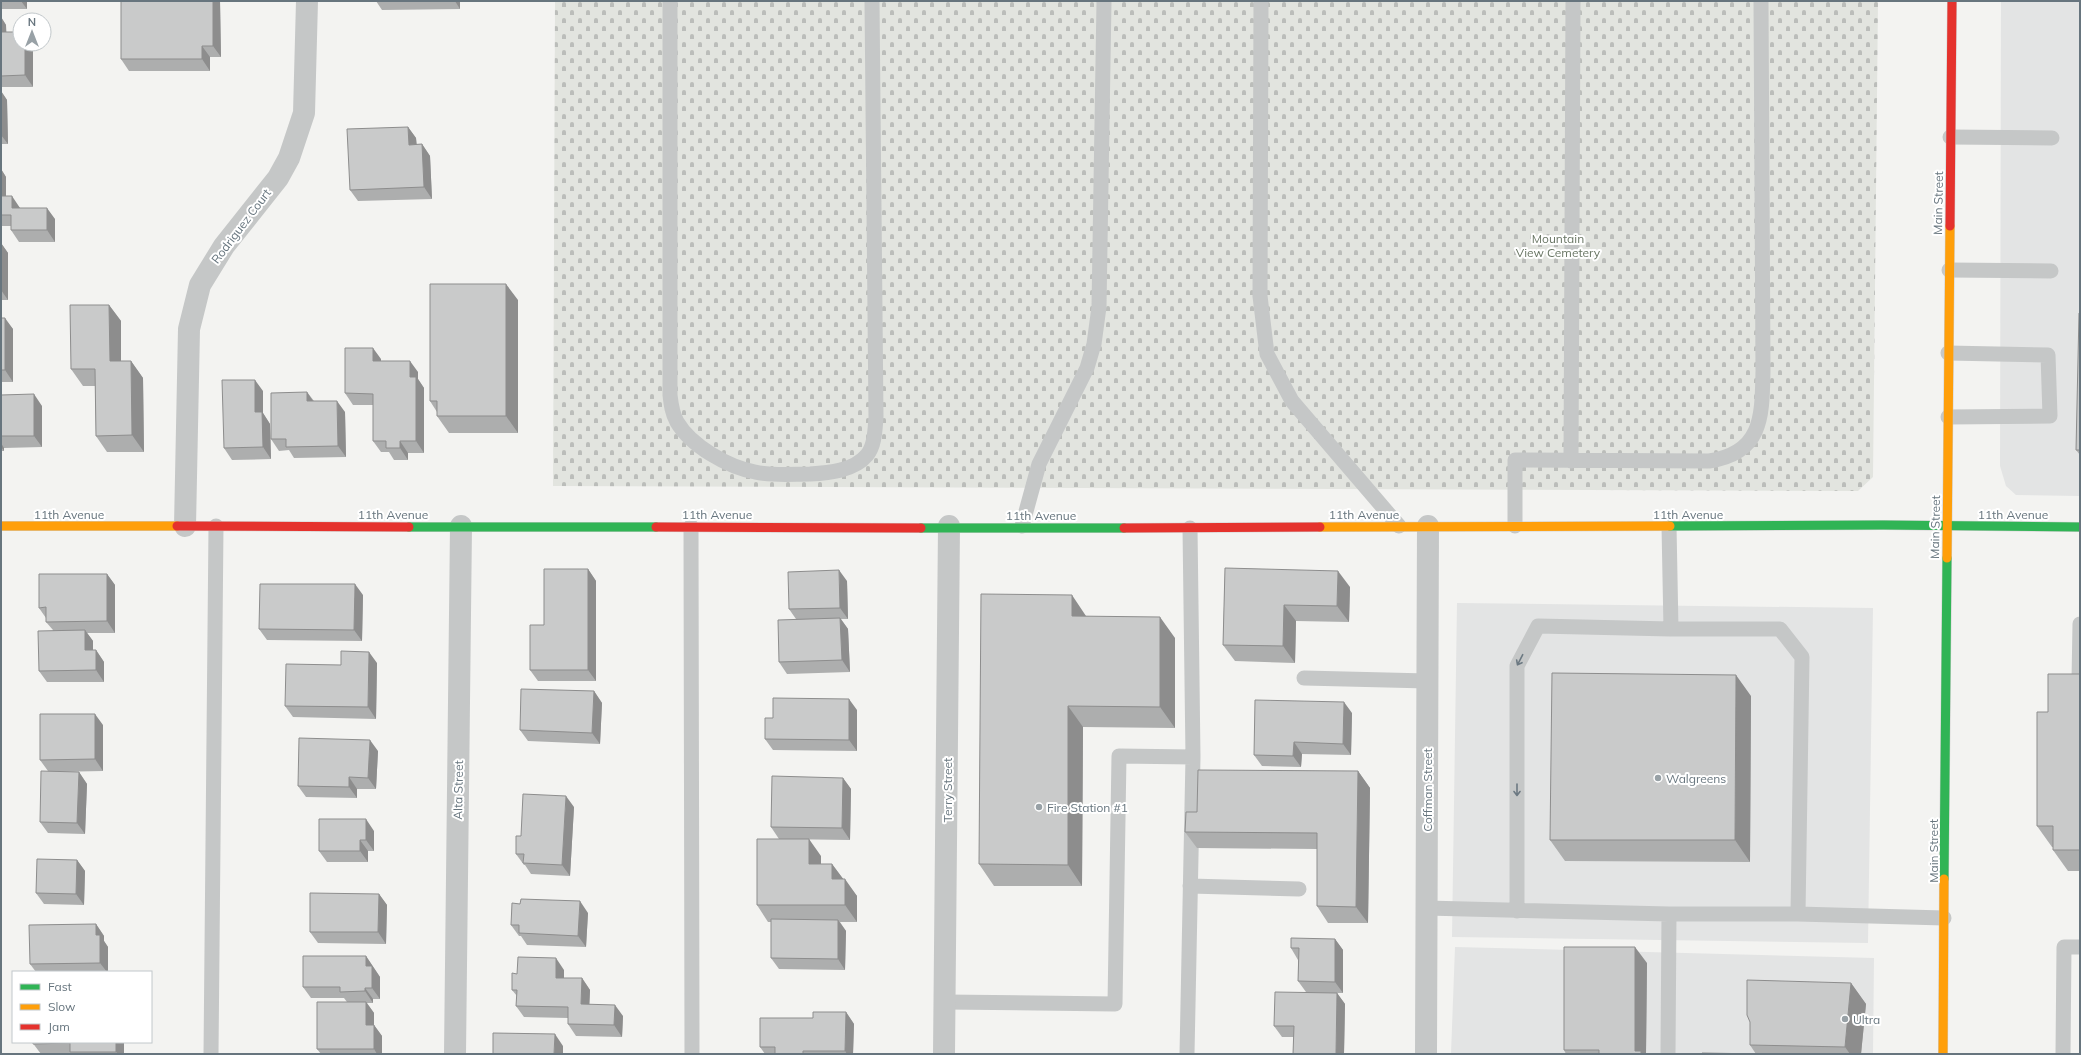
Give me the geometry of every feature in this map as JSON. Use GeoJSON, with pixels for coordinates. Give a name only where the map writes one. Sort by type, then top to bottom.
{"type":"FeatureCollection","features":[{"type":"Feature","properties":{"kind":"main road","name":"Main Street"},"geometry":{"type":"LineString","coordinates":[[1943,1054],[1946,526],[1952,1]]}},
{"type":"Feature","properties":{"kind":"main road","name":"11th Avenue"},"geometry":{"type":"LineString","coordinates":[[1,526],[1022,526],[1190,528],[1399,526],[2080,527]]}},
{"type":"Feature","properties":{"kind":"street","name":"Rodriguez Court"},"geometry":{"type":"LineString","coordinates":[[185,526],[189,329],[200,285],[224,246],[278,178],[289,158],[304,113],[307,1]]}},
{"type":"Feature","properties":{"kind":"street","name":"Alta Street"},"geometry":{"type":"LineString","coordinates":[[455,1054],[461,526]]}},
{"type":"Feature","properties":{"kind":"street","name":"Terry Street"},"geometry":{"type":"LineString","coordinates":[[944,1054],[949,526]]}},
{"type":"Feature","properties":{"kind":"street","name":"Coffman Street"},"geometry":{"type":"LineString","coordinates":[[1426,1054],[1428,526]]}},
{"type":"Feature","properties":{"kind":"lane"},"geometry":{"type":"LineString","coordinates":[[670,1],[670,395],[672,409],[677,422],[688,436],[726,463],[756,473],[797,474],[834,471],[857,463],[868,454],[874,433],[876,417],[872,1]]}},
{"type":"Feature","properties":{"kind":"lane"},"geometry":{"type":"LineString","coordinates":[[1022,526],[1039,464],[1087,368],[1097,327],[1099,307],[1104,1]]}},
{"type":"Feature","properties":{"kind":"lane"},"geometry":{"type":"LineString","coordinates":[[1261,1],[1260,296],[1267,354],[1292,401],[1399,526]]}},
{"type":"Feature","properties":{"kind":"lane"},"geometry":{"type":"LineString","coordinates":[[1571,461],[1574,1]]}},
{"type":"Feature","properties":{"kind":"lane"},"geometry":{"type":"LineString","coordinates":[[1516,526],[1516,460],[1702,462],[1716,460],[1741,450],[1755,433],[1760,417],[1763,371],[1761,1]]}},
{"type":"Feature","properties":{"kind":"lane"},"geometry":{"type":"LineString","coordinates":[[1950,136],[2052,138]]}},
{"type":"Feature","properties":{"kind":"lane"},"geometry":{"type":"LineString","coordinates":[[1949,270],[2051,271]]}},
{"type":"Feature","properties":{"kind":"lane"},"geometry":{"type":"LineString","coordinates":[[1948,354],[2048,355],[2050,416],[1948,417]]}},
{"type":"Feature","properties":{"kind":"lane"},"geometry":{"type":"LineString","coordinates":[[211,1054],[216,526]]}},
{"type":"Feature","properties":{"kind":"lane"},"geometry":{"type":"LineString","coordinates":[[691,526],[692,1054]]}},
{"type":"Feature","properties":{"kind":"lane"},"geometry":{"type":"LineString","coordinates":[[1669,526],[1671,629]]}},
{"type":"Feature","properties":{"kind":"lane"},"geometry":{"type":"LineString","coordinates":[[1186,1054],[1193,757],[1190,528]]}},
{"type":"Feature","properties":{"kind":"lane"},"geometry":{"type":"LineString","coordinates":[[2079,680],[2080,624]]}},
{"type":"Feature","properties":{"kind":"lane"},"geometry":{"type":"LineString","coordinates":[[1517,911],[1517,666],[1538,626],[1780,630],[1802,657],[1798,914]]}},
{"type":"Feature","properties":{"kind":"lane"},"geometry":{"type":"LineString","coordinates":[[1304,678],[1428,681]]}},
{"type":"Feature","properties":{"kind":"lane"},"geometry":{"type":"LineString","coordinates":[[945,1002],[1115,1004],[1119,756],[1193,757]]}},
{"type":"Feature","properties":{"kind":"lane"},"geometry":{"type":"LineString","coordinates":[[1190,886],[1299,889]]}},
{"type":"Feature","properties":{"kind":"lane"},"geometry":{"type":"LineString","coordinates":[[1426,908],[1669,914],[1798,914],[1944,918]]}},
{"type":"Feature","properties":{"kind":"lane"},"geometry":{"type":"LineString","coordinates":[[1668,1054],[1669,914]]}},
{"type":"Feature","properties":{"kind":"lane"},"geometry":{"type":"LineString","coordinates":[[2063,1054],[2064,947],[2080,948]]}},
{"type":"Feature","properties":{"kind":"shaded area"},"geometry":{"type":"Polygon","coordinates":[[[2001,1],[2080,1],[2080,496],[2016,495],[2006,486],[2000,466],[2001,1]]]}},
{"type":"Feature","properties":{"kind":"shaded area"},"geometry":{"type":"Polygon","coordinates":[[[1457,603],[1873,608],[1868,943],[1452,937],[1457,603]]]}},
{"type":"Feature","properties":{"kind":"shaded area"},"geometry":{"type":"Polygon","coordinates":[[[1455,947],[1874,958],[1873,1054],[1451,1054],[1455,947]]]}},
{"type":"Feature","properties":{"kind":"green space","name":"Mountain View Cemetery"},"geometry":{"type":"Polygon","coordinates":[[[555,1],[1878,1],[1873,477],[1858,491],[553,486],[555,1]]]}},
{"type":"Feature","properties":{"kind":"building"},"geometry":{"type":"Polygon","coordinates":[[[121,1],[213,1],[213,46],[202,46],[202,59],[121,59],[121,1]]]}},
{"type":"Feature","properties":{"kind":"building"},"geometry":{"type":"Polygon","coordinates":[[[1,32],[12,32],[12,52],[25,52],[25,75],[1,76],[1,32]]]}},
{"type":"Feature","properties":{"kind":"building"},"geometry":{"type":"Polygon","coordinates":[[[408,127],[409,145],[422,144],[424,187],[350,190],[347,129],[408,127]]]}},
{"type":"Feature","properties":{"kind":"building"},"geometry":{"type":"Polygon","coordinates":[[[1,196],[12,196],[12,208],[47,208],[47,230],[11,230],[11,215],[1,215],[1,196]]]}},
{"type":"Feature","properties":{"kind":"building"},"geometry":{"type":"Polygon","coordinates":[[[430,284],[506,284],[506,416],[437,416],[437,401],[430,401],[430,284]]]}},
{"type":"Feature","properties":{"kind":"building"},"geometry":{"type":"Polygon","coordinates":[[[70,305],[109,305],[110,361],[131,361],[132,435],[96,436],[95,369],[71,369],[70,305]]]}},
{"type":"Feature","properties":{"kind":"building"},"geometry":{"type":"Polygon","coordinates":[[[2079,313],[2080,450],[2076,450],[2079,313]]]}},
{"type":"Feature","properties":{"kind":"building"},"geometry":{"type":"Polygon","coordinates":[[[1,318],[5,318],[5,370],[1,370],[1,318]]]}},
{"type":"Feature","properties":{"kind":"building"},"geometry":{"type":"Polygon","coordinates":[[[345,348],[373,348],[373,361],[410,361],[410,377],[416,377],[416,441],[400,441],[400,448],[386,448],[386,441],[373,441],[373,394],[345,393],[345,348]]]}},
{"type":"Feature","properties":{"kind":"building"},"geometry":{"type":"Polygon","coordinates":[[[222,380],[255,380],[255,412],[262,412],[263,447],[224,448],[222,380]]]}},
{"type":"Feature","properties":{"kind":"building"},"geometry":{"type":"Polygon","coordinates":[[[307,392],[307,401],[337,401],[338,446],[286,447],[286,439],[271,439],[271,393],[307,392]]]}},
{"type":"Feature","properties":{"kind":"building"},"geometry":{"type":"Polygon","coordinates":[[[34,394],[34,436],[1,436],[1,395],[34,394]]]}},
{"type":"Feature","properties":{"kind":"building"},"geometry":{"type":"Polygon","coordinates":[[[1225,568],[1338,571],[1337,606],[1284,605],[1283,646],[1223,645],[1225,568]]]}},
{"type":"Feature","properties":{"kind":"building"},"geometry":{"type":"Polygon","coordinates":[[[544,569],[588,569],[588,670],[530,670],[530,625],[544,625],[544,569]]]}},
{"type":"Feature","properties":{"kind":"building"},"geometry":{"type":"Polygon","coordinates":[[[839,570],[840,608],[789,609],[788,572],[839,570]]]}},
{"type":"Feature","properties":{"kind":"building"},"geometry":{"type":"Polygon","coordinates":[[[39,574],[107,574],[107,621],[46,622],[46,607],[39,608],[39,574]]]}},
{"type":"Feature","properties":{"kind":"building"},"geometry":{"type":"Polygon","coordinates":[[[260,584],[355,584],[354,630],[259,629],[260,584]]]}},
{"type":"Feature","properties":{"kind":"building","name":"Fire Station #1"},"geometry":{"type":"Polygon","coordinates":[[[981,594],[1072,595],[1072,616],[1160,617],[1160,707],[1068,706],[1068,865],[979,864],[981,594]]]}},
{"type":"Feature","properties":{"kind":"building"},"geometry":{"type":"Polygon","coordinates":[[[840,618],[842,660],[779,662],[778,620],[840,618]]]}},
{"type":"Feature","properties":{"kind":"building"},"geometry":{"type":"Polygon","coordinates":[[[85,630],[85,650],[96,650],[96,670],[39,671],[38,631],[85,630]]]}},
{"type":"Feature","properties":{"kind":"building"},"geometry":{"type":"Polygon","coordinates":[[[341,651],[369,652],[368,707],[285,706],[286,664],[341,665],[341,651]]]}},
{"type":"Feature","properties":{"kind":"building","name":"Walgreens"},"geometry":{"type":"Polygon","coordinates":[[[1552,673],[1736,675],[1735,840],[1550,840],[1552,673]]]}},
{"type":"Feature","properties":{"kind":"building"},"geometry":{"type":"Polygon","coordinates":[[[2048,674],[2080,674],[2080,850],[2053,850],[2053,826],[2037,826],[2037,712],[2048,712],[2048,674]]]}},
{"type":"Feature","properties":{"kind":"building"},"geometry":{"type":"Polygon","coordinates":[[[521,689],[594,691],[592,733],[520,730],[521,689]]]}},
{"type":"Feature","properties":{"kind":"building"},"geometry":{"type":"Polygon","coordinates":[[[773,698],[849,699],[849,740],[765,739],[765,718],[773,718],[773,698]]]}},
{"type":"Feature","properties":{"kind":"building"},"geometry":{"type":"Polygon","coordinates":[[[1255,700],[1344,702],[1343,744],[1294,742],[1293,756],[1254,755],[1255,700]]]}},
{"type":"Feature","properties":{"kind":"building"},"geometry":{"type":"Polygon","coordinates":[[[40,714],[95,714],[95,759],[40,760],[40,714]]]}},
{"type":"Feature","properties":{"kind":"building"},"geometry":{"type":"Polygon","coordinates":[[[299,738],[370,740],[368,778],[349,777],[349,787],[298,786],[299,738]]]}},
{"type":"Feature","properties":{"kind":"building"},"geometry":{"type":"Polygon","coordinates":[[[1198,770],[1358,771],[1356,907],[1317,906],[1317,833],[1185,832],[1186,812],[1197,812],[1198,770]]]}},
{"type":"Feature","properties":{"kind":"building"},"geometry":{"type":"Polygon","coordinates":[[[41,771],[79,772],[77,823],[40,822],[41,771]]]}},
{"type":"Feature","properties":{"kind":"building"},"geometry":{"type":"Polygon","coordinates":[[[772,776],[843,778],[842,828],[771,827],[772,776]]]}},
{"type":"Feature","properties":{"kind":"building"},"geometry":{"type":"Polygon","coordinates":[[[523,794],[566,796],[562,865],[523,863],[524,854],[516,854],[516,836],[521,836],[523,794]]]}},
{"type":"Feature","properties":{"kind":"building"},"geometry":{"type":"Polygon","coordinates":[[[319,819],[366,819],[366,840],[360,840],[360,851],[319,851],[319,819]]]}},
{"type":"Feature","properties":{"kind":"building"},"geometry":{"type":"Polygon","coordinates":[[[757,839],[809,839],[809,864],[832,864],[832,879],[845,879],[845,905],[757,905],[757,839]]]}},
{"type":"Feature","properties":{"kind":"building"},"geometry":{"type":"Polygon","coordinates":[[[37,859],[77,860],[76,894],[36,893],[37,859]]]}},
{"type":"Feature","properties":{"kind":"building"},"geometry":{"type":"Polygon","coordinates":[[[310,893],[379,894],[378,932],[310,932],[310,893]]]}},
{"type":"Feature","properties":{"kind":"building"},"geometry":{"type":"Polygon","coordinates":[[[521,899],[580,901],[578,936],[519,933],[519,925],[511,925],[512,903],[520,904],[521,899]]]}},
{"type":"Feature","properties":{"kind":"building"},"geometry":{"type":"Polygon","coordinates":[[[771,919],[838,920],[838,959],[771,958],[771,919]]]}},
{"type":"Feature","properties":{"kind":"building"},"geometry":{"type":"Polygon","coordinates":[[[96,924],[96,935],[100,935],[100,963],[30,964],[29,925],[96,924]]]}},
{"type":"Feature","properties":{"kind":"building"},"geometry":{"type":"Polygon","coordinates":[[[1291,938],[1335,939],[1335,982],[1298,981],[1299,948],[1291,948],[1291,938]]]}},
{"type":"Feature","properties":{"kind":"building"},"geometry":{"type":"Polygon","coordinates":[[[1564,947],[1635,947],[1635,1051],[1641,1051],[1641,1054],[1599,1054],[1599,1050],[1564,1050],[1564,947]]]}},
{"type":"Feature","properties":{"kind":"building"},"geometry":{"type":"Polygon","coordinates":[[[303,956],[366,956],[366,966],[372,966],[372,988],[365,988],[365,991],[340,992],[340,987],[303,987],[303,956]]]}},
{"type":"Feature","properties":{"kind":"building"},"geometry":{"type":"Polygon","coordinates":[[[518,957],[556,958],[556,978],[582,978],[581,1004],[615,1005],[614,1025],[568,1024],[568,1007],[516,1006],[517,990],[512,990],[512,973],[517,974],[518,957]]]}},
{"type":"Feature","properties":{"kind":"building"},"geometry":{"type":"Polygon","coordinates":[[[1747,980],[1851,983],[1845,1047],[1750,1045],[1750,1022],[1747,1015],[1747,980]]]}},
{"type":"Feature","properties":{"kind":"building"},"geometry":{"type":"Polygon","coordinates":[[[1275,992],[1337,993],[1336,1054],[1293,1054],[1294,1026],[1274,1026],[1275,992]]]}},
{"type":"Feature","properties":{"kind":"building"},"geometry":{"type":"Polygon","coordinates":[[[317,1002],[366,1002],[366,1025],[374,1025],[374,1049],[317,1049],[317,1002]]]}},
{"type":"Feature","properties":{"kind":"building"},"geometry":{"type":"Polygon","coordinates":[[[813,1012],[846,1012],[845,1051],[803,1051],[803,1054],[775,1054],[775,1047],[760,1047],[760,1018],[813,1018],[813,1012]]]}},
{"type":"Feature","properties":{"kind":"building"},"geometry":{"type":"Polygon","coordinates":[[[493,1033],[555,1034],[554,1054],[493,1054],[493,1033]]]}},
{"type":"Feature","properties":{"kind":"building"},"geometry":{"type":"Polygon","coordinates":[[[33,1043],[70,1043],[33,1044],[33,1043]]]}},
{"type":"Feature","properties":{"kind":"building"},"geometry":{"type":"Polygon","coordinates":[[[70,1043],[116,1043],[116,1052],[70,1052],[70,1043]]]}},
{"type":"Feature","properties":{"kind":"building"},"geometry":{"type":"Polygon","coordinates":[[[1702,1053],[1761,1054],[1702,1054],[1702,1053]]]}},
{"type":"Feature","properties":{"kind":"traffic: fast"},"geometry":{"type":"LineString","coordinates":[[1670,526],[1883,525],[2080,527]]}},
{"type":"Feature","properties":{"kind":"traffic: fast"},"geometry":{"type":"LineString","coordinates":[[409,527],[656,527]]}},
{"type":"Feature","properties":{"kind":"traffic: fast"},"geometry":{"type":"LineString","coordinates":[[921,528],[1124,528]]}},
{"type":"Feature","properties":{"kind":"traffic: fast"},"geometry":{"type":"LineString","coordinates":[[1944,879],[1947,558]]}},
{"type":"Feature","properties":{"kind":"traffic: slow"},"geometry":{"type":"LineString","coordinates":[[1947,558],[1950,226]]}},
{"type":"Feature","properties":{"kind":"traffic: slow"},"geometry":{"type":"LineString","coordinates":[[1,526],[177,526]]}},
{"type":"Feature","properties":{"kind":"traffic: slow"},"geometry":{"type":"LineString","coordinates":[[1320,527],[1670,526]]}},
{"type":"Feature","properties":{"kind":"traffic: slow"},"geometry":{"type":"LineString","coordinates":[[1943,1054],[1944,879]]}},
{"type":"Feature","properties":{"kind":"traffic: jam"},"geometry":{"type":"LineString","coordinates":[[1950,226],[1952,1]]}},
{"type":"Feature","properties":{"kind":"traffic: jam"},"geometry":{"type":"LineString","coordinates":[[177,526],[409,527]]}},
{"type":"Feature","properties":{"kind":"traffic: jam"},"geometry":{"type":"LineString","coordinates":[[656,527],[921,528]]}},
{"type":"Feature","properties":{"kind":"traffic: jam"},"geometry":{"type":"LineString","coordinates":[[1124,528],[1320,527]]}},
{"type":"Feature","properties":{"kind":"place","name":"Walgreens"},"geometry":{"type":"Point","coordinates":[1658,778]}},
{"type":"Feature","properties":{"kind":"place","name":"Fire Station #1"},"geometry":{"type":"Point","coordinates":[1039,807]}},
{"type":"Feature","properties":{"kind":"place","name":"Ultra"},"geometry":{"type":"Point","coordinates":[1845,1019]}}]}
